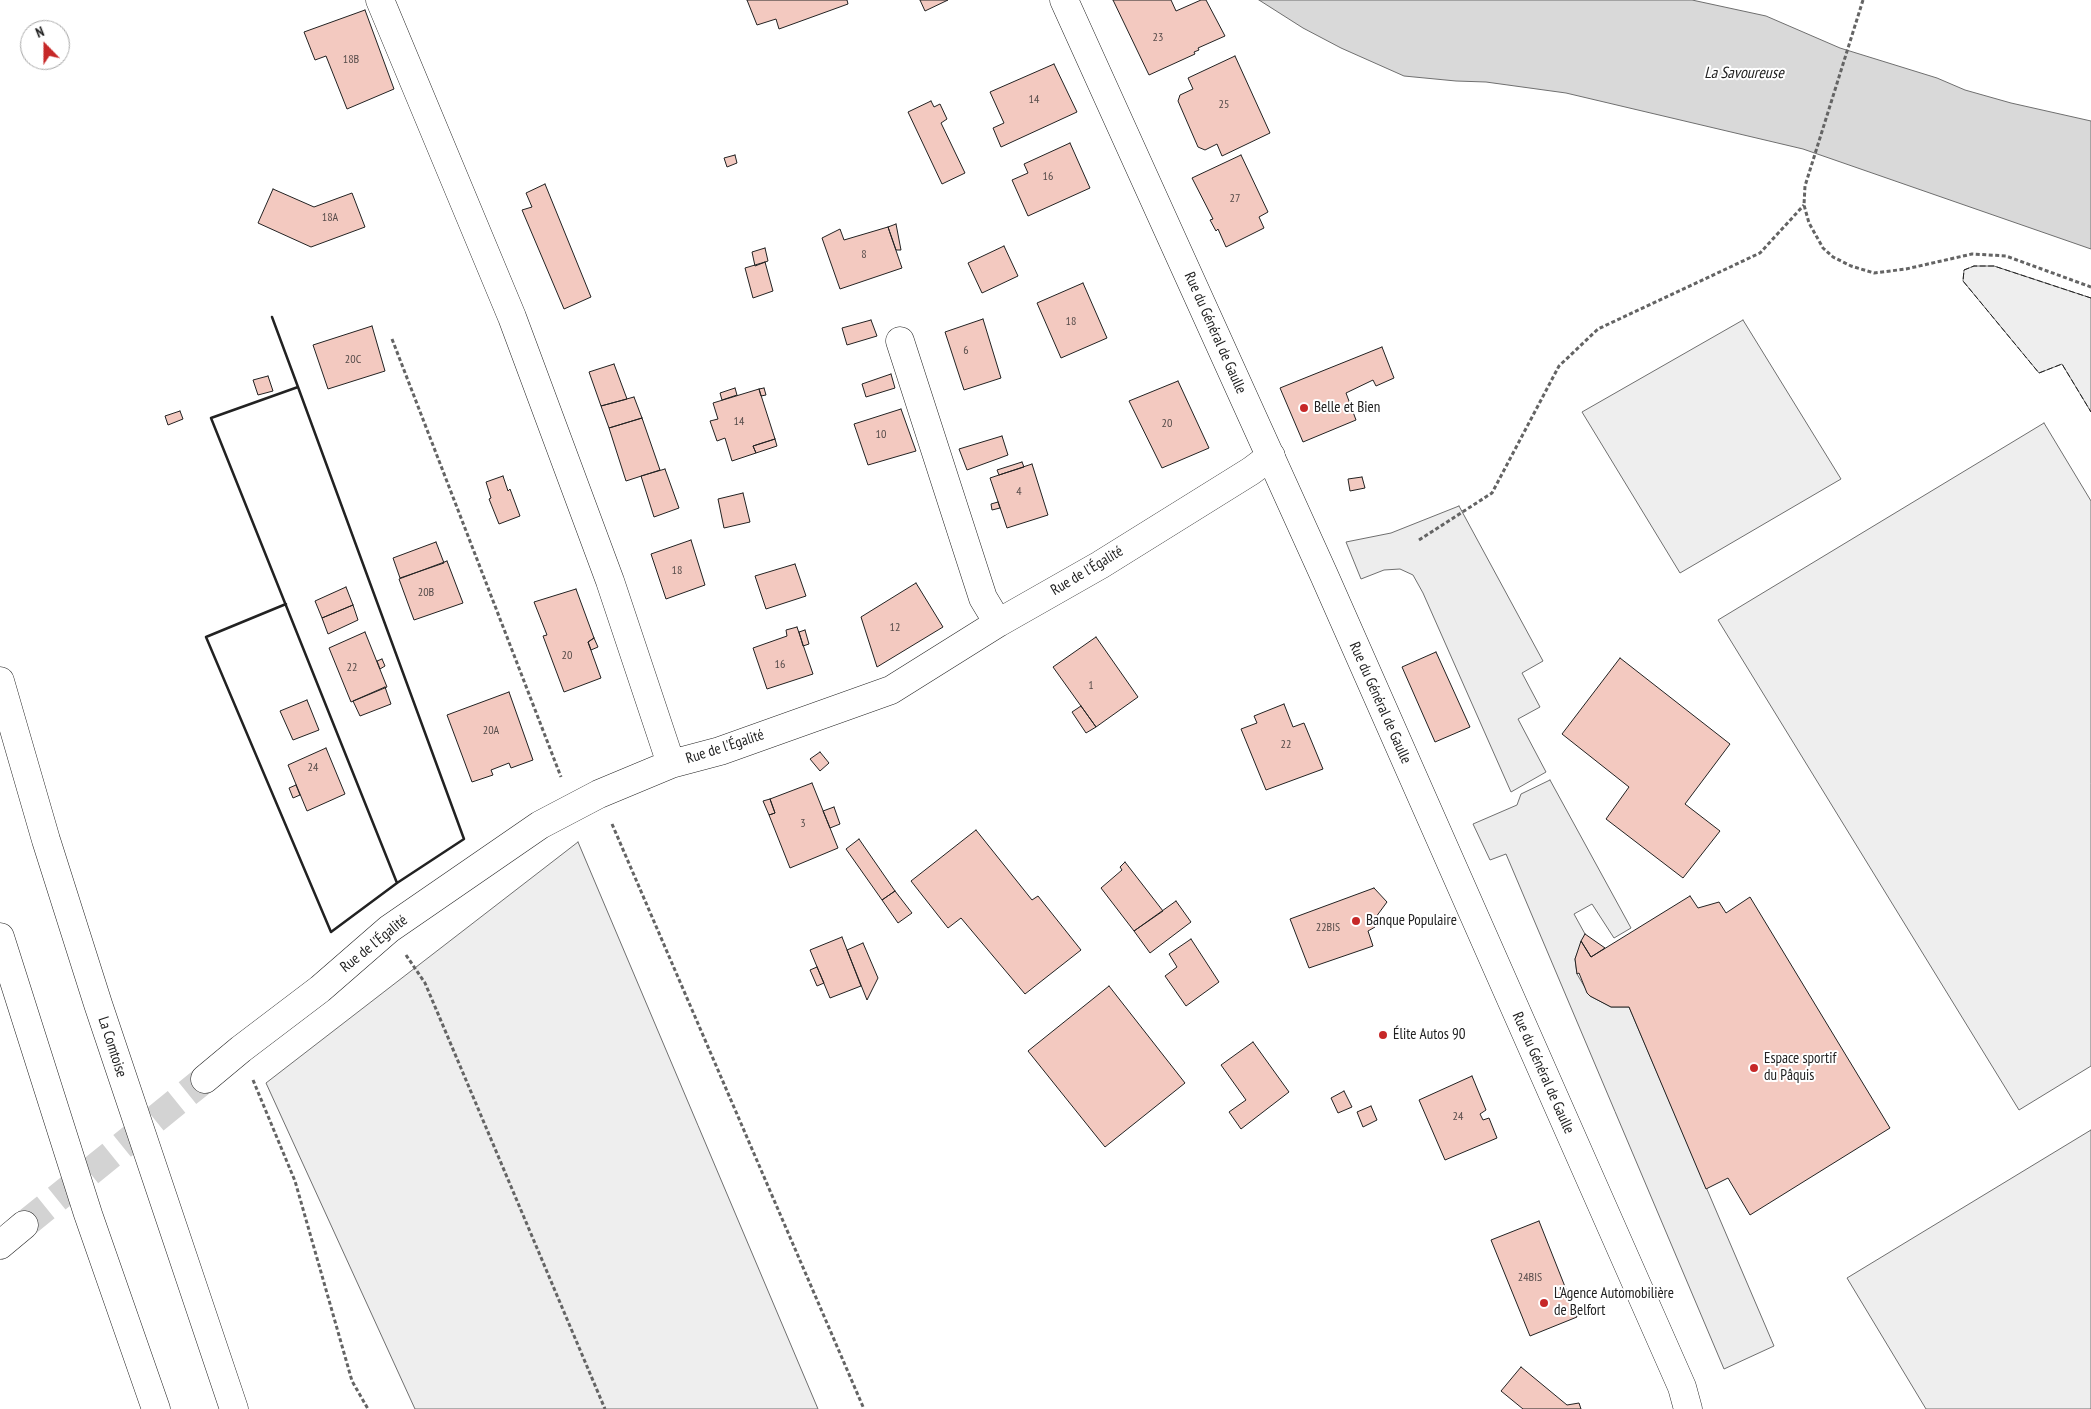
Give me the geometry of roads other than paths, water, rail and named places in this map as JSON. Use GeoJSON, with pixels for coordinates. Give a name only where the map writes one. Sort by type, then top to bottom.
{"type":"FeatureCollection","features":[{"type":"Feature","properties":{"kind":"main road"},"geometry":{"type":"LineString","coordinates":[[380,0],[515,326],[610,581],[671,764]]}},
{"type":"Feature","properties":{"kind":"main road","name":"Rue du Général de Gaulle"},"geometry":{"type":"LineString","coordinates":[[1064,0],[1271,456],[1682,1387],[1688,1409]]}},
{"type":"Feature","properties":{"kind":"main road"},"geometry":{"type":"LineString","coordinates":[[900,341],[983,598],[998,623]]}},
{"type":"Feature","properties":{"kind":"main road","name":"Rue de l'Égalité"},"geometry":{"type":"LineString","coordinates":[[205,1079],[320,989],[389,929],[540,825],[599,794],[671,764],[720,751],[891,690],[998,623],[1100,564],[1251,472],[1271,456]]}},
{"type":"Feature","properties":{"kind":"main road","name":"La Comtoise"},"geometry":{"type":"LineString","coordinates":[[0,681],[46,840],[98,1004],[234,1409]]}},
{"type":"Feature","properties":{"kind":"main road"},"geometry":{"type":"LineString","coordinates":[[0,937],[88,1214],[156,1409]]}},
{"type":"Feature","properties":{"kind":"water","name":"La Savoureuse"},"geometry":{"type":"Polygon","coordinates":[[[1259,0],[1692,0],[1766,16],[1840,48],[1937,78],[1965,90],[2011,103],[2091,121],[2091,249],[1803,149],[1566,93],[1486,82],[1404,76],[1341,48],[1303,28],[1259,0]]]}},
{"type":"Feature","properties":{"kind":"tunnel"},"geometry":{"type":"LineString","coordinates":[[24,1225],[205,1079]]}},
{"type":"Feature","properties":{"kind":"place","name":"Belle et Bien"},"geometry":{"type":"Point","coordinates":[1304,408]}},
{"type":"Feature","properties":{"kind":"place","name":"Banque Populaire"},"geometry":{"type":"Point","coordinates":[1356,921]}},
{"type":"Feature","properties":{"kind":"place","name":"Élite Autos 90"},"geometry":{"type":"Point","coordinates":[1383,1035]}},
{"type":"Feature","properties":{"kind":"place","name":"Espace sportif du Pâquis"},"geometry":{"type":"Point","coordinates":[1754,1068]}},
{"type":"Feature","properties":{"kind":"place","name":"L'Agence Automobilière de Belfort"},"geometry":{"type":"Point","coordinates":[1544,1303]}}]}
